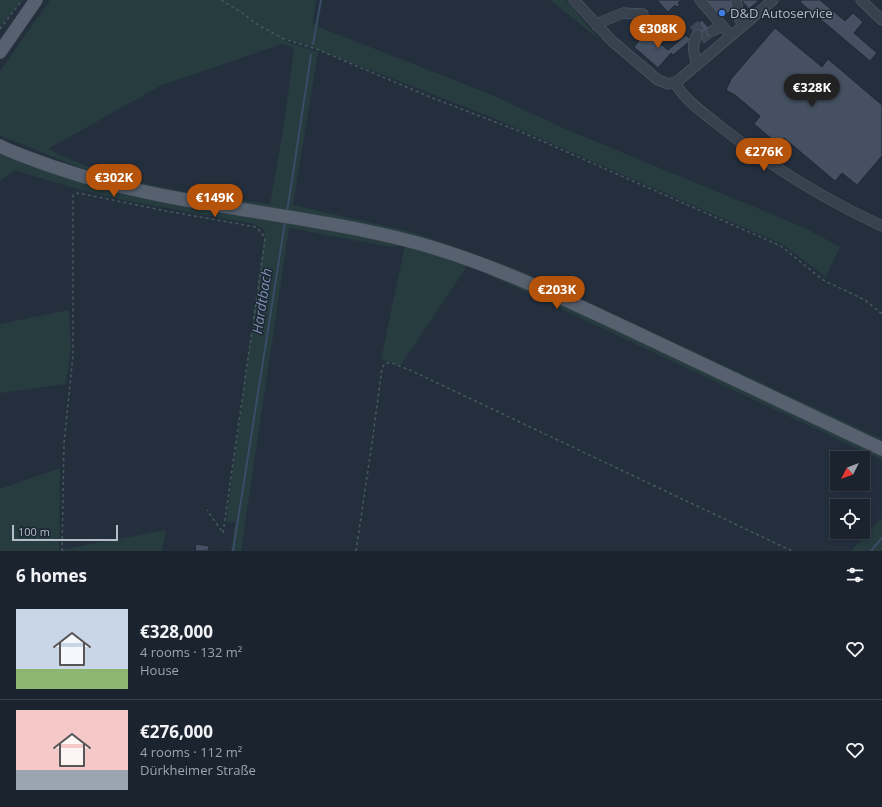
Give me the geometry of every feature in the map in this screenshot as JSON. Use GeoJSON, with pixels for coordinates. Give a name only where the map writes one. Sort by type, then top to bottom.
{"type":"FeatureCollection","features":[{"type":"Feature","properties":{"kind":"main road"},"geometry":{"type":"LineString","coordinates":[[0,52],[36,0]]}},
{"type":"Feature","properties":{"kind":"main road"},"geometry":{"type":"LineString","coordinates":[[0,146],[73,173],[131,189],[210,205],[344,226],[445,251],[481,264],[563,299],[882,449]]}},
{"type":"Feature","properties":{"kind":"street"},"geometry":{"type":"LineString","coordinates":[[574,0],[612,41],[658,80],[669,84],[674,83],[697,65],[767,2]]}},
{"type":"Feature","properties":{"kind":"street"},"geometry":{"type":"LineString","coordinates":[[700,0],[713,24],[731,36]]}},
{"type":"Feature","properties":{"kind":"street"},"geometry":{"type":"LineString","coordinates":[[736,0],[740,20],[744,24]]}},
{"type":"Feature","properties":{"kind":"street"},"geometry":{"type":"LineString","coordinates":[[861,0],[882,20]]}},
{"type":"Feature","properties":{"kind":"street"},"geometry":{"type":"LineString","coordinates":[[597,26],[601,22],[623,13],[644,14]]}},
{"type":"Feature","properties":{"kind":"street"},"geometry":{"type":"LineString","coordinates":[[697,37],[693,51],[697,65]]}},
{"type":"Feature","properties":{"kind":"street"},"geometry":{"type":"LineString","coordinates":[[674,83],[687,100],[731,135],[785,174],[882,226]]}},
{"type":"Feature","properties":{"kind":"path"},"geometry":{"type":"LineString","coordinates":[[0,29],[22,0]]}},
{"type":"Feature","properties":{"kind":"path"},"geometry":{"type":"LineString","coordinates":[[221,0],[241,12],[258,25],[284,39],[319,50],[430,97],[513,129],[781,246],[824,280],[865,300],[882,314]]}},
{"type":"Feature","properties":{"kind":"path"},"geometry":{"type":"LineString","coordinates":[[62,551],[64,444],[73,355],[73,195],[78,193],[166,211],[256,226],[262,233],[265,240],[223,533],[207,510]]}},
{"type":"Feature","properties":{"kind":"path"},"geometry":{"type":"LineString","coordinates":[[356,551],[382,368],[385,363],[392,363],[412,371],[792,551]]}},
{"type":"Feature","properties":{"kind":"green space"},"geometry":{"type":"Polygon","coordinates":[[[0,0],[22,0],[0,27],[0,0]]]}},
{"type":"Feature","properties":{"kind":"green space"},"geometry":{"type":"Polygon","coordinates":[[[50,0],[316,0],[313,23],[319,27],[492,95],[570,131],[805,228],[840,247],[826,277],[782,244],[491,117],[314,48],[285,39],[284,41],[318,52],[293,205],[412,232],[523,272],[882,439],[882,444],[493,265],[95,174],[4,137],[0,135],[0,71],[50,0]],[[282,44],[162,85],[48,149],[101,171],[156,186],[185,192],[270,204],[284,125],[294,48],[282,44]]]}},
{"type":"Feature","properties":{"kind":"green space"},"geometry":{"type":"Polygon","coordinates":[[[550,0],[566,0],[600,40],[550,0]]]}},
{"type":"Feature","properties":{"kind":"green space"},"geometry":{"type":"Polygon","coordinates":[[[0,153],[110,190],[195,208],[267,217],[374,236],[404,245],[391,247],[289,228],[241,551],[231,551],[235,522],[226,522],[265,230],[255,224],[123,200],[74,188],[14,170],[0,181],[0,153]]]}},
{"type":"Feature","properties":{"kind":"green space"},"geometry":{"type":"Polygon","coordinates":[[[405,245],[468,264],[519,283],[593,316],[882,453],[882,460],[870,454],[870,451],[863,451],[468,265],[400,366],[381,359],[405,245]]]}},
{"type":"Feature","properties":{"kind":"green space"},"geometry":{"type":"Polygon","coordinates":[[[69,310],[71,348],[66,384],[0,393],[0,324],[69,310]]]}},
{"type":"Feature","properties":{"kind":"green space"},"geometry":{"type":"Polygon","coordinates":[[[60,468],[59,550],[166,530],[162,551],[0,551],[0,489],[60,468]]]}},
{"type":"Feature","properties":{"kind":"green space"},"geometry":{"type":"Polygon","coordinates":[[[882,518],[882,551],[851,551],[862,539],[870,539],[870,531],[882,518]]]}},
{"type":"Feature","properties":{"kind":"building"},"geometry":{"type":"Polygon","coordinates":[[[657,0],[681,0],[678,3],[680,5],[677,7],[675,5],[668,12],[657,0]]]}},
{"type":"Feature","properties":{"kind":"building","name":"D&D Autoservice"},"geometry":{"type":"Polygon","coordinates":[[[704,0],[731,0],[736,6],[721,19],[704,0]]]}},
{"type":"Feature","properties":{"kind":"building"},"geometry":{"type":"Polygon","coordinates":[[[741,0],[759,0],[749,9],[741,0]]]}},
{"type":"Feature","properties":{"kind":"building"},"geometry":{"type":"Polygon","coordinates":[[[802,0],[820,0],[845,21],[853,13],[863,22],[854,33],[877,53],[870,61],[800,2],[802,0]]]}},
{"type":"Feature","properties":{"kind":"building"},"geometry":{"type":"Polygon","coordinates":[[[702,20],[713,33],[703,42],[692,29],[702,20]]]}},
{"type":"Feature","properties":{"kind":"building"},"geometry":{"type":"Polygon","coordinates":[[[775,28],[822,67],[828,59],[882,105],[882,156],[857,185],[842,173],[835,181],[784,138],[778,144],[754,124],[760,116],[735,95],[726,90],[731,79],[775,28]]]}},
{"type":"Feature","properties":{"kind":"building"},"geometry":{"type":"Polygon","coordinates":[[[646,32],[668,50],[686,35],[691,40],[673,55],[671,53],[658,68],[634,47],[646,32]]]}},
{"type":"Feature","properties":{"kind":"building"},"geometry":{"type":"Polygon","coordinates":[[[196,544],[209,546],[208,551],[195,551],[196,544]]]}},
{"type":"Feature","properties":{"kind":"waterway","name":"Hardtbach"},"geometry":{"type":"LineString","coordinates":[[313,44],[321,0]]}},
{"type":"Feature","properties":{"kind":"waterway","name":"Hardtbach"},"geometry":{"type":"LineString","coordinates":[[287,212],[311,55]]}},
{"type":"Feature","properties":{"kind":"waterway","name":"Hardtbach"},"geometry":{"type":"LineString","coordinates":[[233,551],[285,222]]}},
{"type":"Feature","properties":{"kind":"waterway"},"geometry":{"type":"LineString","coordinates":[[871,551],[882,538]]}},
{"type":"Feature","properties":{"kind":"tunnel"},"geometry":{"type":"LineString","coordinates":[[693,31],[704,22]]}},
{"type":"Feature","properties":{"kind":"tunnel"},"geometry":{"type":"LineString","coordinates":[[701,40],[712,31]]}},
{"type":"Feature","properties":{"kind":"place","name":"D&D Autoservice"},"geometry":{"type":"Point","coordinates":[722,13]}}]}
